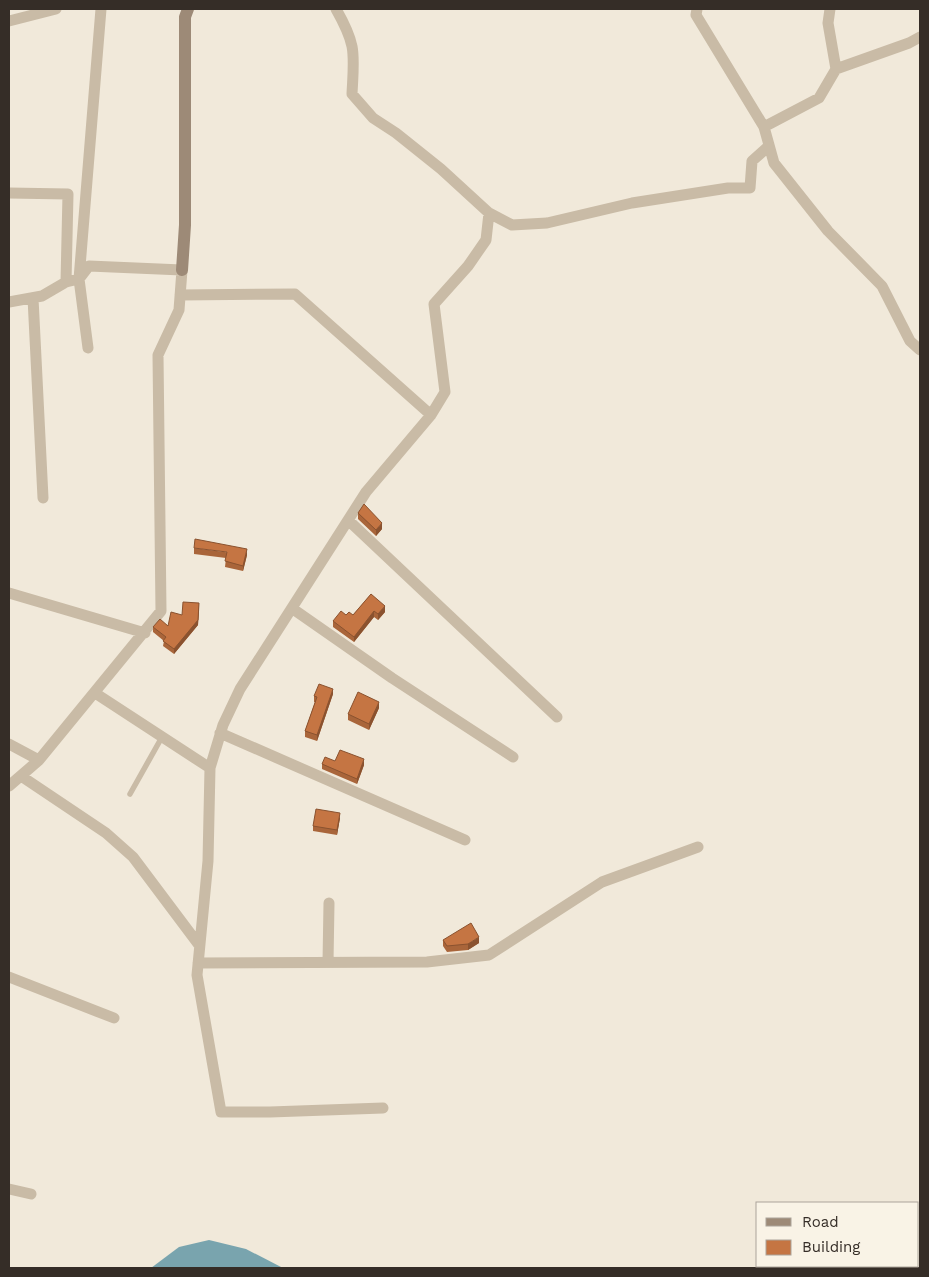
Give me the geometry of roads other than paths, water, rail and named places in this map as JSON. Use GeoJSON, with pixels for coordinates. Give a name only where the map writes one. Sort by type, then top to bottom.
{"type":"FeatureCollection","features":[{"type":"Feature","properties":{"kind":"street"},"geometry":{"type":"LineString","coordinates":[[9,22],[56,9]]}},
{"type":"Feature","properties":{"kind":"street"},"geometry":{"type":"LineString","coordinates":[[88,348],[80,279],[101,9]]}},
{"type":"Feature","properties":{"kind":"street"},"geometry":{"type":"LineString","coordinates":[[9,786],[39,760],[145,633],[161,611],[158,355],[179,310],[185,225],[185,18],[188,9]]}},
{"type":"Feature","properties":{"kind":"street"},"geometry":{"type":"LineString","coordinates":[[336,9],[350,34],[354,50],[352,94],[373,118],[396,133],[441,169],[489,213],[512,225],[547,223],[632,203],[728,188],[750,188],[752,161],[769,146]]}},
{"type":"Feature","properties":{"kind":"street"},"geometry":{"type":"LineString","coordinates":[[697,9],[696,15],[764,127],[774,163],[828,232],[882,286],[910,341],[920,350]]}},
{"type":"Feature","properties":{"kind":"street"},"geometry":{"type":"LineString","coordinates":[[764,127],[819,98],[836,69],[828,23],[830,9]]}},
{"type":"Feature","properties":{"kind":"street"},"geometry":{"type":"LineString","coordinates":[[836,69],[909,44],[920,37]]}},
{"type":"Feature","properties":{"kind":"street"},"geometry":{"type":"LineString","coordinates":[[9,193],[68,194],[66,282]]}},
{"type":"Feature","properties":{"kind":"street"},"geometry":{"type":"LineString","coordinates":[[383,1108],[221,1112],[197,975],[208,861],[210,768],[220,733],[240,689],[293,609],[366,492],[431,414],[445,392],[434,304],[468,266],[486,240],[489,213]]}},
{"type":"Feature","properties":{"kind":"street"},"geometry":{"type":"LineString","coordinates":[[9,302],[42,296],[66,282],[80,279],[88,266],[182,270]]}},
{"type":"Feature","properties":{"kind":"street"},"geometry":{"type":"LineString","coordinates":[[180,294],[294,294],[431,414]]}},
{"type":"Feature","properties":{"kind":"street"},"geometry":{"type":"LineString","coordinates":[[33,298],[44,498]]}},
{"type":"Feature","properties":{"kind":"street"},"geometry":{"type":"LineString","coordinates":[[348,520],[557,717]]}},
{"type":"Feature","properties":{"kind":"street"},"geometry":{"type":"LineString","coordinates":[[9,593],[145,633]]}},
{"type":"Feature","properties":{"kind":"street"},"geometry":{"type":"LineString","coordinates":[[293,609],[392,678],[513,757]]}},
{"type":"Feature","properties":{"kind":"street"},"geometry":{"type":"LineString","coordinates":[[95,693],[210,768]]}},
{"type":"Feature","properties":{"kind":"street"},"geometry":{"type":"LineString","coordinates":[[220,733],[465,840]]}},
{"type":"Feature","properties":{"kind":"street"},"geometry":{"type":"LineString","coordinates":[[9,744],[39,760]]}},
{"type":"Feature","properties":{"kind":"street"},"geometry":{"type":"LineString","coordinates":[[20,776],[106,833],[133,857],[200,945]]}},
{"type":"Feature","properties":{"kind":"street"},"geometry":{"type":"LineString","coordinates":[[198,963],[427,962],[489,955],[602,882],[698,847]]}},
{"type":"Feature","properties":{"kind":"street"},"geometry":{"type":"LineString","coordinates":[[328,962],[329,903]]}},
{"type":"Feature","properties":{"kind":"street"},"geometry":{"type":"LineString","coordinates":[[9,977],[114,1018]]}},
{"type":"Feature","properties":{"kind":"street"},"geometry":{"type":"LineString","coordinates":[[9,1189],[31,1194]]}},
{"type":"Feature","properties":{"kind":"lane"},"geometry":{"type":"LineString","coordinates":[[130,794],[162,737]]}},
{"type":"Feature","properties":{"kind":"water"},"geometry":{"type":"Polygon","coordinates":[[[209,1240],[246,1249],[283,1268],[151,1268],[179,1247],[209,1240]]]}}]}
